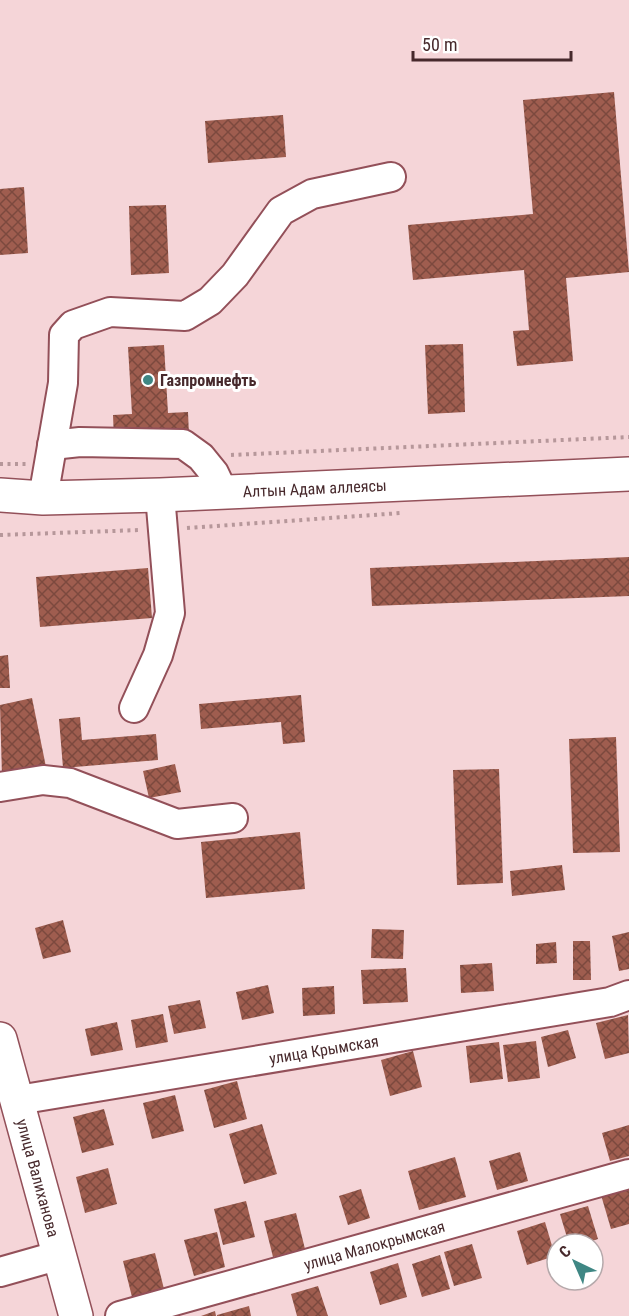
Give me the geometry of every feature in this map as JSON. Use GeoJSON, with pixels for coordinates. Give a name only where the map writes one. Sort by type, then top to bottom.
{"type":"FeatureCollection","features":[{"type":"Feature","properties":{"kind":"main road","name":"Алтын Адам аллеясы"},"geometry":{"type":"LineString","coordinates":[[0,495],[42,498],[160,495],[629,474]]}},
{"type":"Feature","properties":{"kind":"main road","name":"улица Валиханова"},"geometry":{"type":"LineString","coordinates":[[0,1039],[76,1316]]}},
{"type":"Feature","properties":{"kind":"street"},"geometry":{"type":"LineString","coordinates":[[42,498],[63,382],[64,334],[73,325],[110,312],[185,316],[210,301],[235,275],[281,211],[312,194],[391,177]]}},
{"type":"Feature","properties":{"kind":"street"},"geometry":{"type":"LineString","coordinates":[[50,454],[80,442],[183,444],[201,457],[214,473],[223,492]]}},
{"type":"Feature","properties":{"kind":"street"},"geometry":{"type":"LineString","coordinates":[[134,708],[158,655],[170,613],[160,495]]}},
{"type":"Feature","properties":{"kind":"street"},"geometry":{"type":"LineString","coordinates":[[0,787],[43,780],[70,783],[177,824],[232,818]]}},
{"type":"Feature","properties":{"kind":"street","name":"улица Крымская"},"geometry":{"type":"LineString","coordinates":[[18,1100],[610,1002],[629,995]]}},
{"type":"Feature","properties":{"kind":"street","name":"улица Малокрымская"},"geometry":{"type":"LineString","coordinates":[[120,1316],[629,1174]]}},
{"type":"Feature","properties":{"kind":"street"},"geometry":{"type":"LineString","coordinates":[[0,1272],[60,1255]]}},
{"type":"Feature","properties":{"kind":"path"},"geometry":{"type":"LineString","coordinates":[[201,457],[629,437]]}},
{"type":"Feature","properties":{"kind":"path"},"geometry":{"type":"LineString","coordinates":[[0,464],[50,454]]}},
{"type":"Feature","properties":{"kind":"path"},"geometry":{"type":"LineString","coordinates":[[0,535],[163,529],[402,513]]}},
{"type":"Feature","properties":{"kind":"building"},"geometry":{"type":"Polygon","coordinates":[[[614,92],[629,272],[566,278],[573,361],[517,366],[513,331],[529,330],[524,270],[413,280],[408,225],[533,214],[523,100],[614,92]]]}},
{"type":"Feature","properties":{"kind":"building"},"geometry":{"type":"Polygon","coordinates":[[[283,115],[286,157],[208,163],[205,121],[283,115]]]}},
{"type":"Feature","properties":{"kind":"building"},"geometry":{"type":"Polygon","coordinates":[[[24,187],[28,253],[0,255],[0,189],[24,187]]]}},
{"type":"Feature","properties":{"kind":"building"},"geometry":{"type":"Polygon","coordinates":[[[166,205],[169,273],[131,275],[129,206],[166,205]]]}},
{"type":"Feature","properties":{"kind":"building"},"geometry":{"type":"Polygon","coordinates":[[[463,344],[465,412],[428,414],[425,345],[463,344]]]}},
{"type":"Feature","properties":{"kind":"building","name":"Газпромнефть"},"geometry":{"type":"Polygon","coordinates":[[[164,345],[168,413],[188,412],[189,435],[114,440],[113,415],[132,414],[128,347],[164,345]]]}},
{"type":"Feature","properties":{"kind":"building"},"geometry":{"type":"Polygon","coordinates":[[[629,557],[629,596],[372,606],[370,568],[629,557]]]}},
{"type":"Feature","properties":{"kind":"building"},"geometry":{"type":"Polygon","coordinates":[[[148,568],[152,618],[40,627],[36,577],[148,568]]]}},
{"type":"Feature","properties":{"kind":"building"},"geometry":{"type":"Polygon","coordinates":[[[8,655],[10,688],[0,688],[0,656],[8,655]]]}},
{"type":"Feature","properties":{"kind":"building"},"geometry":{"type":"Polygon","coordinates":[[[301,695],[305,742],[283,744],[281,722],[201,729],[199,704],[301,695]]]}},
{"type":"Feature","properties":{"kind":"building"},"geometry":{"type":"Polygon","coordinates":[[[32,698],[46,767],[2,776],[0,705],[32,698]]]}},
{"type":"Feature","properties":{"kind":"building"},"geometry":{"type":"Polygon","coordinates":[[[80,717],[82,740],[156,734],[158,760],[63,768],[59,719],[80,717]]]}},
{"type":"Feature","properties":{"kind":"building"},"geometry":{"type":"Polygon","coordinates":[[[616,737],[620,852],[573,853],[569,739],[616,737]]]}},
{"type":"Feature","properties":{"kind":"building"},"geometry":{"type":"Polygon","coordinates":[[[175,764],[181,792],[149,798],[143,771],[175,764]]]}},
{"type":"Feature","properties":{"kind":"building"},"geometry":{"type":"Polygon","coordinates":[[[499,769],[503,883],[457,885],[453,770],[499,769]]]}},
{"type":"Feature","properties":{"kind":"building"},"geometry":{"type":"Polygon","coordinates":[[[300,832],[305,889],[206,898],[201,842],[300,832]]]}},
{"type":"Feature","properties":{"kind":"building"},"geometry":{"type":"Polygon","coordinates":[[[562,865],[565,890],[512,896],[510,871],[562,865]]]}},
{"type":"Feature","properties":{"kind":"building"},"geometry":{"type":"Polygon","coordinates":[[[63,920],[71,952],[43,959],[35,928],[63,920]]]}},
{"type":"Feature","properties":{"kind":"building"},"geometry":{"type":"Polygon","coordinates":[[[372,929],[404,930],[403,959],[371,958],[372,929]]]}},
{"type":"Feature","properties":{"kind":"building"},"geometry":{"type":"Polygon","coordinates":[[[629,932],[629,969],[619,971],[612,936],[629,932]]]}},
{"type":"Feature","properties":{"kind":"building"},"geometry":{"type":"Polygon","coordinates":[[[573,941],[590,941],[591,980],[573,980],[573,941]]]}},
{"type":"Feature","properties":{"kind":"building"},"geometry":{"type":"Polygon","coordinates":[[[556,942],[557,963],[536,964],[536,944],[556,942]]]}},
{"type":"Feature","properties":{"kind":"building"},"geometry":{"type":"Polygon","coordinates":[[[492,963],[494,991],[461,993],[460,965],[492,963]]]}},
{"type":"Feature","properties":{"kind":"building"},"geometry":{"type":"Polygon","coordinates":[[[406,968],[408,1002],[363,1004],[361,970],[406,968]]]}},
{"type":"Feature","properties":{"kind":"building"},"geometry":{"type":"Polygon","coordinates":[[[268,985],[274,1013],[242,1020],[236,992],[268,985]]]}},
{"type":"Feature","properties":{"kind":"building"},"geometry":{"type":"Polygon","coordinates":[[[334,986],[335,1014],[303,1016],[302,988],[334,986]]]}},
{"type":"Feature","properties":{"kind":"building"},"geometry":{"type":"Polygon","coordinates":[[[200,1000],[206,1028],[174,1034],[168,1006],[200,1000]]]}},
{"type":"Feature","properties":{"kind":"building"},"geometry":{"type":"Polygon","coordinates":[[[163,1014],[168,1042],[136,1048],[131,1020],[163,1014]]]}},
{"type":"Feature","properties":{"kind":"building"},"geometry":{"type":"Polygon","coordinates":[[[628,1015],[629,1053],[605,1059],[596,1023],[628,1015]]]}},
{"type":"Feature","properties":{"kind":"building"},"geometry":{"type":"Polygon","coordinates":[[[117,1022],[123,1050],[91,1056],[85,1029],[117,1022]]]}},
{"type":"Feature","properties":{"kind":"building"},"geometry":{"type":"Polygon","coordinates":[[[568,1030],[576,1058],[548,1067],[541,1037],[568,1030]]]}},
{"type":"Feature","properties":{"kind":"building"},"geometry":{"type":"Polygon","coordinates":[[[536,1041],[540,1078],[508,1082],[503,1045],[536,1041]]]}},
{"type":"Feature","properties":{"kind":"building"},"geometry":{"type":"Polygon","coordinates":[[[499,1042],[503,1079],[470,1083],[466,1046],[499,1042]]]}},
{"type":"Feature","properties":{"kind":"building"},"geometry":{"type":"Polygon","coordinates":[[[413,1051],[422,1087],[390,1096],[381,1060],[413,1051]]]}},
{"type":"Feature","properties":{"kind":"building"},"geometry":{"type":"Polygon","coordinates":[[[237,1081],[247,1119],[214,1128],[204,1090],[237,1081]]]}},
{"type":"Feature","properties":{"kind":"building"},"geometry":{"type":"Polygon","coordinates":[[[175,1095],[184,1131],[152,1139],[143,1103],[175,1095]]]}},
{"type":"Feature","properties":{"kind":"building"},"geometry":{"type":"Polygon","coordinates":[[[104,1109],[114,1145],[82,1153],[73,1117],[104,1109]]]}},
{"type":"Feature","properties":{"kind":"building"},"geometry":{"type":"Polygon","coordinates":[[[262,1124],[277,1174],[244,1184],[229,1134],[262,1124]]]}},
{"type":"Feature","properties":{"kind":"building"},"geometry":{"type":"Polygon","coordinates":[[[629,1125],[629,1156],[610,1161],[602,1133],[629,1125]]]}},
{"type":"Feature","properties":{"kind":"building"},"geometry":{"type":"Polygon","coordinates":[[[520,1152],[528,1181],[497,1190],[489,1161],[520,1152]]]}},
{"type":"Feature","properties":{"kind":"building"},"geometry":{"type":"Polygon","coordinates":[[[455,1157],[466,1197],[419,1210],[408,1171],[455,1157]]]}},
{"type":"Feature","properties":{"kind":"building"},"geometry":{"type":"Polygon","coordinates":[[[108,1168],[117,1204],[85,1213],[76,1177],[108,1168]]]}},
{"type":"Feature","properties":{"kind":"building"},"geometry":{"type":"Polygon","coordinates":[[[629,1188],[629,1224],[611,1229],[601,1195],[629,1188]]]}},
{"type":"Feature","properties":{"kind":"building"},"geometry":{"type":"Polygon","coordinates":[[[361,1189],[370,1218],[348,1225],[339,1196],[361,1189]]]}},
{"type":"Feature","properties":{"kind":"building"},"geometry":{"type":"Polygon","coordinates":[[[246,1201],[255,1237],[223,1245],[214,1209],[246,1201]]]}},
{"type":"Feature","properties":{"kind":"building"},"geometry":{"type":"Polygon","coordinates":[[[588,1206],[596,1232],[565,1232],[560,1214],[588,1206]]]}},
{"type":"Feature","properties":{"kind":"building"},"geometry":{"type":"Polygon","coordinates":[[[296,1213],[305,1249],[273,1257],[264,1221],[296,1213]]]}},
{"type":"Feature","properties":{"kind":"building"},"geometry":{"type":"Polygon","coordinates":[[[545,1222],[548,1232],[545,1232],[545,1259],[527,1265],[517,1231],[545,1222]]]}},
{"type":"Feature","properties":{"kind":"building"},"geometry":{"type":"Polygon","coordinates":[[[217,1232],[225,1267],[194,1276],[184,1240],[217,1232]]]}},
{"type":"Feature","properties":{"kind":"building"},"geometry":{"type":"Polygon","coordinates":[[[472,1244],[482,1278],[454,1286],[444,1252],[472,1244]]]}},
{"type":"Feature","properties":{"kind":"building"},"geometry":{"type":"Polygon","coordinates":[[[155,1253],[164,1289],[132,1297],[123,1261],[155,1253]]]}},
{"type":"Feature","properties":{"kind":"building"},"geometry":{"type":"Polygon","coordinates":[[[440,1255],[450,1289],[422,1297],[412,1264],[440,1255]]]}},
{"type":"Feature","properties":{"kind":"building"},"geometry":{"type":"Polygon","coordinates":[[[398,1263],[407,1297],[380,1305],[370,1272],[398,1263]]]}},
{"type":"Feature","properties":{"kind":"building"},"geometry":{"type":"Polygon","coordinates":[[[318,1286],[328,1316],[297,1316],[291,1294],[318,1286]]]}},
{"type":"Feature","properties":{"kind":"building"},"geometry":{"type":"Polygon","coordinates":[[[249,1306],[251,1316],[217,1316],[217,1315],[249,1306]]]}},
{"type":"Feature","properties":{"kind":"building"},"geometry":{"type":"Polygon","coordinates":[[[215,1311],[216,1316],[201,1316],[215,1311]]]}},
{"type":"Feature","properties":{"kind":"place","name":"Газпромнефть"},"geometry":{"type":"Point","coordinates":[148,380]}}]}
